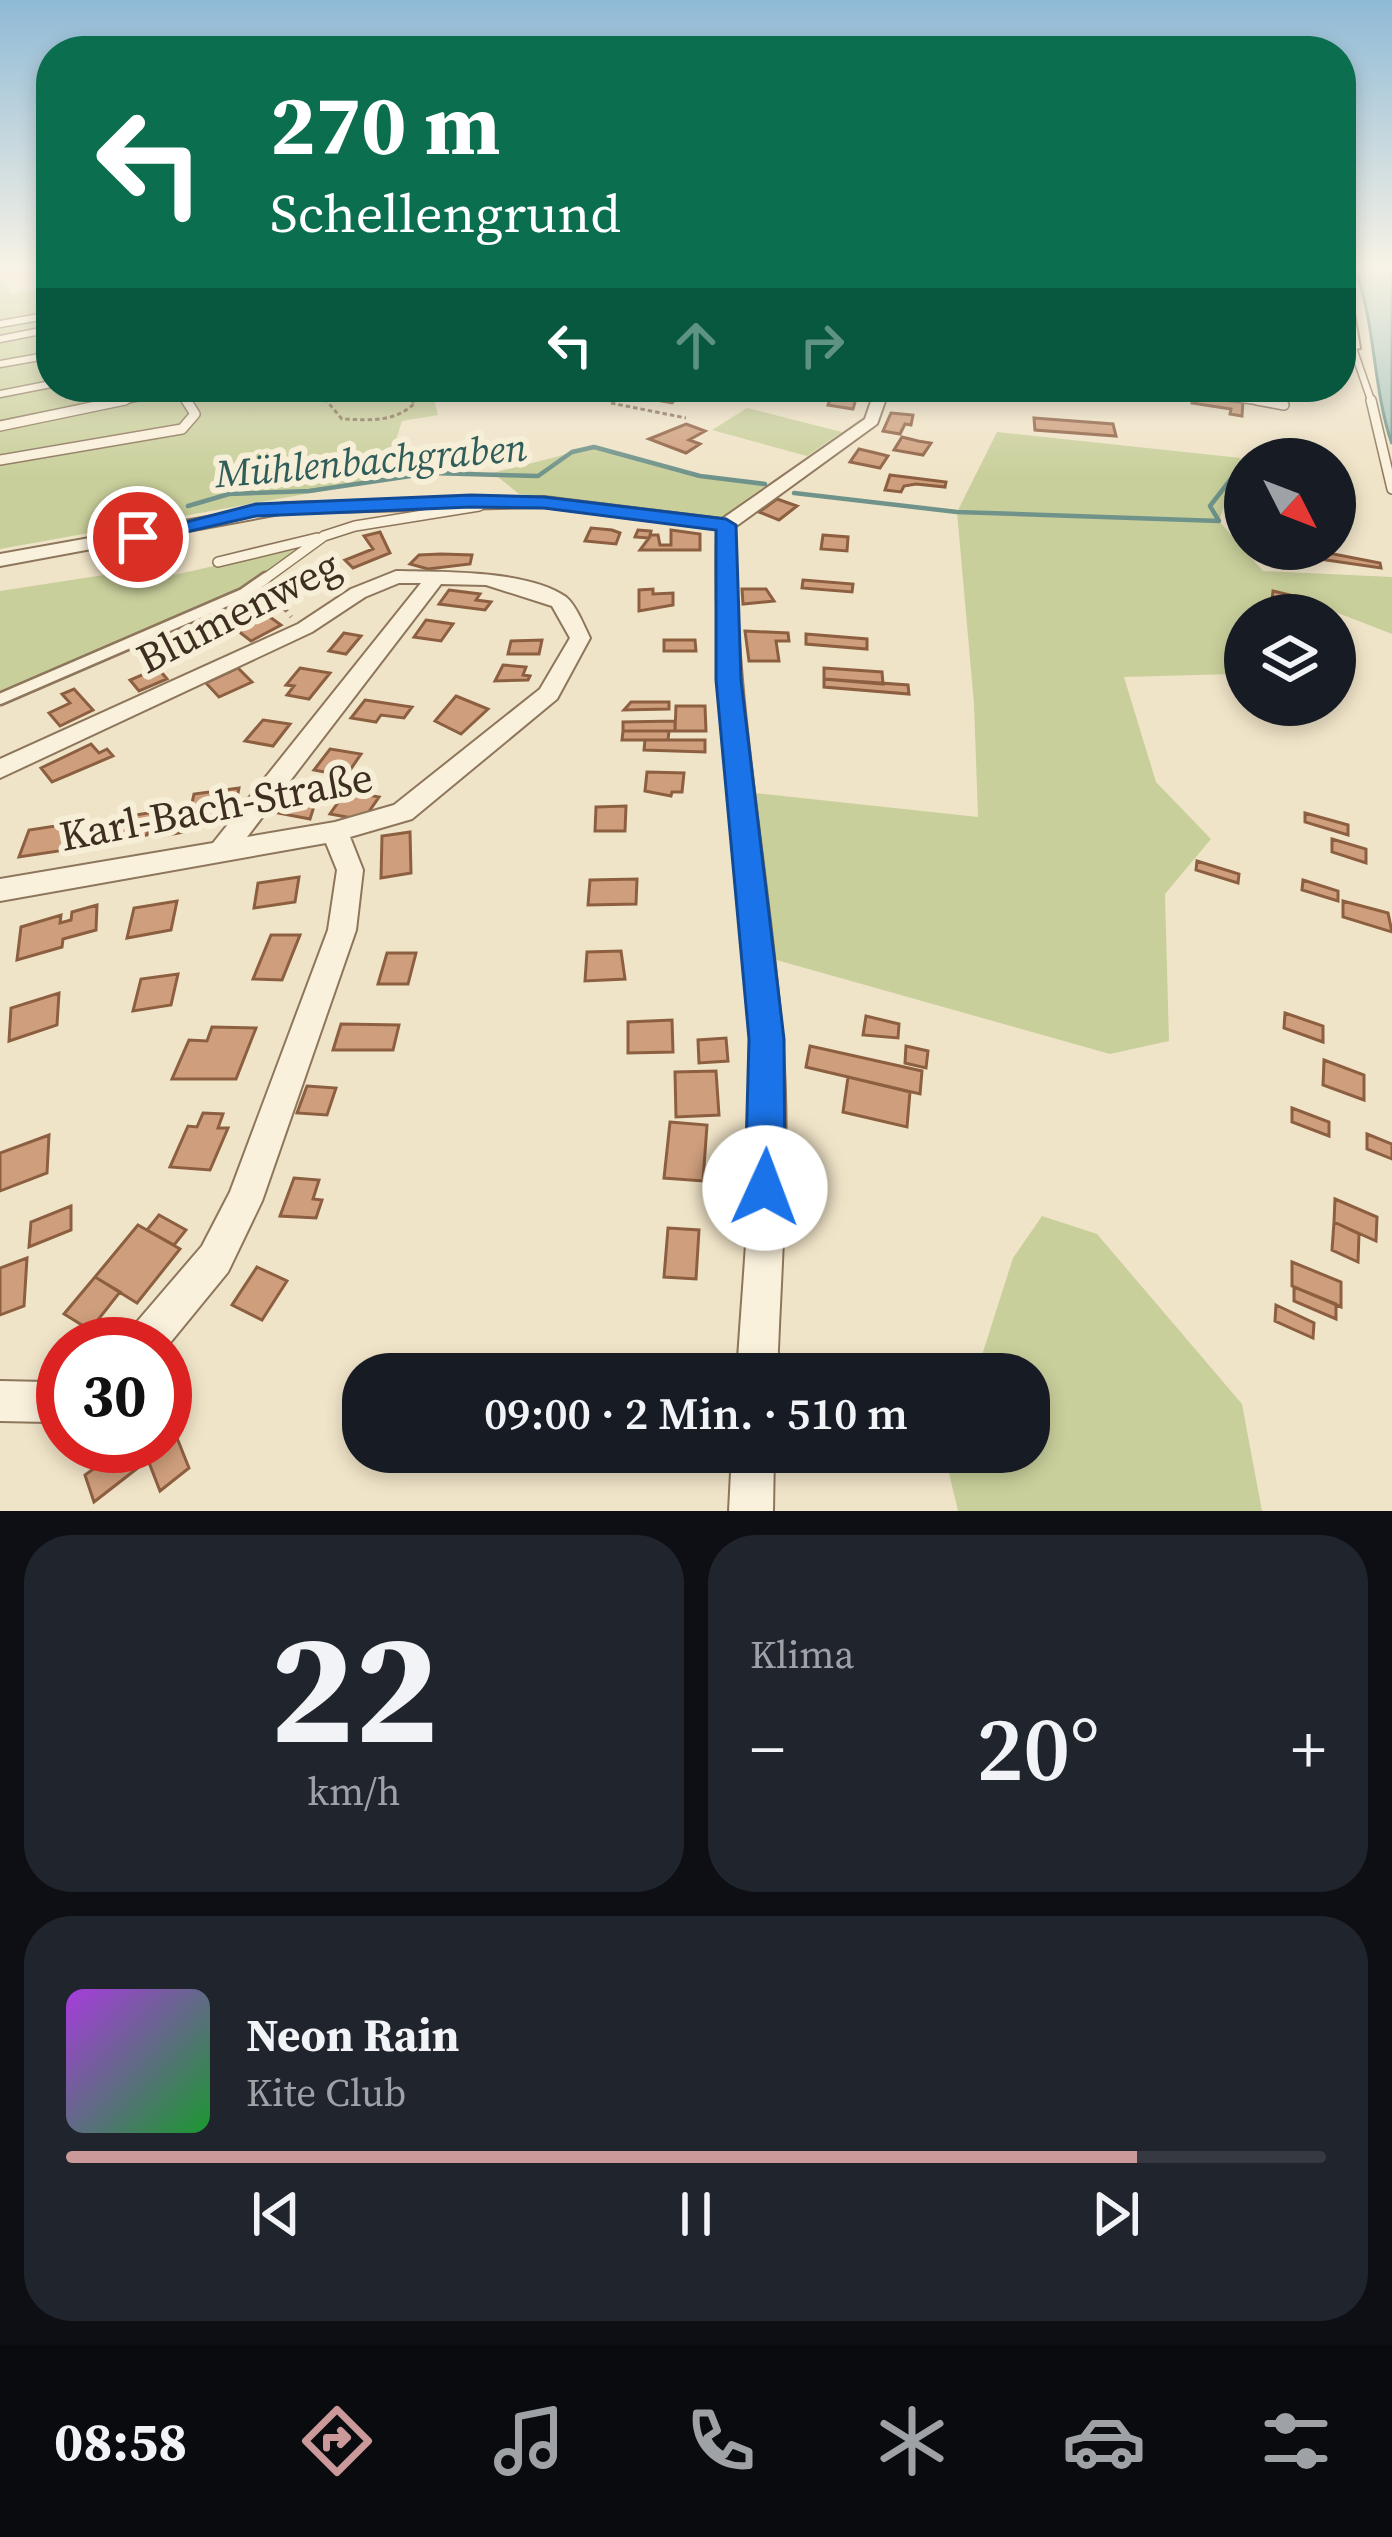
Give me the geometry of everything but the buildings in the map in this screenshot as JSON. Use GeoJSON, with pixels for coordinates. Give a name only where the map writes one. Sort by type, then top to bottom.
{"type":"FeatureCollection","features":[{"type":"Feature","properties":{"kind":"street"},"geometry":{"type":"LineString","coordinates":[[0,560],[138,537],[256,510],[544,502],[726,525],[872,421],[878,402]]}},
{"type":"Feature","properties":{"kind":"street"},"geometry":{"type":"LineString","coordinates":[[726,525],[728,680],[766,1039],[767,1141],[758,1353]]}},
{"type":"Feature","properties":{"kind":"street"},"geometry":{"type":"LineString","coordinates":[[223,848],[436,577]]}},
{"type":"Feature","properties":{"kind":"street","name":"Blumenweg"},"geometry":{"type":"LineString","coordinates":[[0,770],[305,628],[380,582],[486,579],[522,588]]}},
{"type":"Feature","properties":{"kind":"street","name":"Karl-Bach-Straße"},"geometry":{"type":"LineString","coordinates":[[0,890],[335,832],[403,812],[550,694],[580,638],[560,602],[522,588]]}},
{"type":"Feature","properties":{"kind":"street"},"geometry":{"type":"LineString","coordinates":[[167,1317],[215,1259],[244,1202],[342,930],[350,869],[335,832]]}},
{"type":"Feature","properties":{"kind":"street"},"geometry":{"type":"LineString","coordinates":[[0,1401],[36,1402]]}},
{"type":"Feature","properties":{"kind":"street"},"geometry":{"type":"LineString","coordinates":[[751,1511],[752,1473]]}},
{"type":"Feature","properties":{"kind":"lane"},"geometry":{"type":"LineString","coordinates":[[0,364],[36,358]]}},
{"type":"Feature","properties":{"kind":"lane"},"geometry":{"type":"LineString","coordinates":[[1356,366],[1392,488]]}},
{"type":"Feature","properties":{"kind":"lane"},"geometry":{"type":"LineString","coordinates":[[0,394],[36,387]]}},
{"type":"Feature","properties":{"kind":"lane"},"geometry":{"type":"LineString","coordinates":[[0,426],[112,402]]}},
{"type":"Feature","properties":{"kind":"lane"},"geometry":{"type":"LineString","coordinates":[[0,460],[182,429],[195,414],[187,402]]}},
{"type":"Feature","properties":{"kind":"lane"},"geometry":{"type":"LineString","coordinates":[[1267,402],[1284,405]]}},
{"type":"Feature","properties":{"kind":"lane"},"geometry":{"type":"LineString","coordinates":[[218,562],[490,502]]}},
{"type":"Feature","properties":{"kind":"lane"},"geometry":{"type":"LineString","coordinates":[[0,699],[188,621],[265,581],[324,536]]}},
{"type":"Feature","properties":{"kind":"path"},"geometry":{"type":"LineString","coordinates":[[328,402],[342,419],[397,419],[412,409],[414,402]]}},
{"type":"Feature","properties":{"kind":"path"},"geometry":{"type":"LineString","coordinates":[[611,403],[686,418]]}},
{"type":"Feature","properties":{"kind":"path"},"geometry":{"type":"LineString","coordinates":[[265,581],[305,628]]}},
{"type":"Feature","properties":{"kind":"green space"},"geometry":{"type":"Polygon","coordinates":[[[0,337],[36,337],[36,402],[435,402],[438,415],[402,421],[383,480],[0,549],[0,337]]]}},
{"type":"Feature","properties":{"kind":"green space"},"geometry":{"type":"Polygon","coordinates":[[[747,408],[842,432],[807,456],[712,430],[747,408]]]}},
{"type":"Feature","properties":{"kind":"green space"},"geometry":{"type":"Polygon","coordinates":[[[997,432],[1224,456],[1224,507],[1219,521],[1224,527],[1224,570],[1392,577],[1392,634],[1356,620],[1356,594],[1224,594],[1224,674],[1124,677],[1156,782],[1211,839],[1165,894],[1169,1041],[1110,1054],[773,959],[754,793],[978,817],[974,704],[957,512],[997,432]]]}},
{"type":"Feature","properties":{"kind":"green space"},"geometry":{"type":"Polygon","coordinates":[[[594,447],[685,473],[765,486],[720,519],[519,494],[493,473],[594,447]]]}},
{"type":"Feature","properties":{"kind":"green space"},"geometry":{"type":"Polygon","coordinates":[[[293,548],[295,552],[241,592],[0,696],[0,591],[175,564],[174,575],[293,548]]]}},
{"type":"Feature","properties":{"kind":"green space"},"geometry":{"type":"Polygon","coordinates":[[[1042,1216],[1097,1234],[1242,1404],[1262,1511],[958,1511],[949,1473],[1050,1473],[1050,1353],[983,1353],[1013,1258],[1042,1216]]]}},
{"type":"Feature","properties":{"kind":"water"},"geometry":{"type":"Polygon","coordinates":[[[1370,337],[1392,337],[1392,444],[1370,337]]]}},
{"type":"Feature","properties":{"kind":"waterway","name":"Mühlenbachgraben"},"geometry":{"type":"LineString","coordinates":[[188,506],[229,494],[309,491],[431,473],[538,476],[572,452],[594,447],[700,476],[765,484]]}},
{"type":"Feature","properties":{"kind":"waterway","name":"Mühlenbachgraben"},"geometry":{"type":"LineString","coordinates":[[794,493],[957,512],[1219,521],[1210,506],[1224,488]]}},
{"type":"Feature","properties":{"kind":"route"},"geometry":{"type":"LineString","coordinates":[[138,537],[256,510],[471,501],[544,502],[726,525],[728,680],[766,1039],[765,1188]]}}]}
